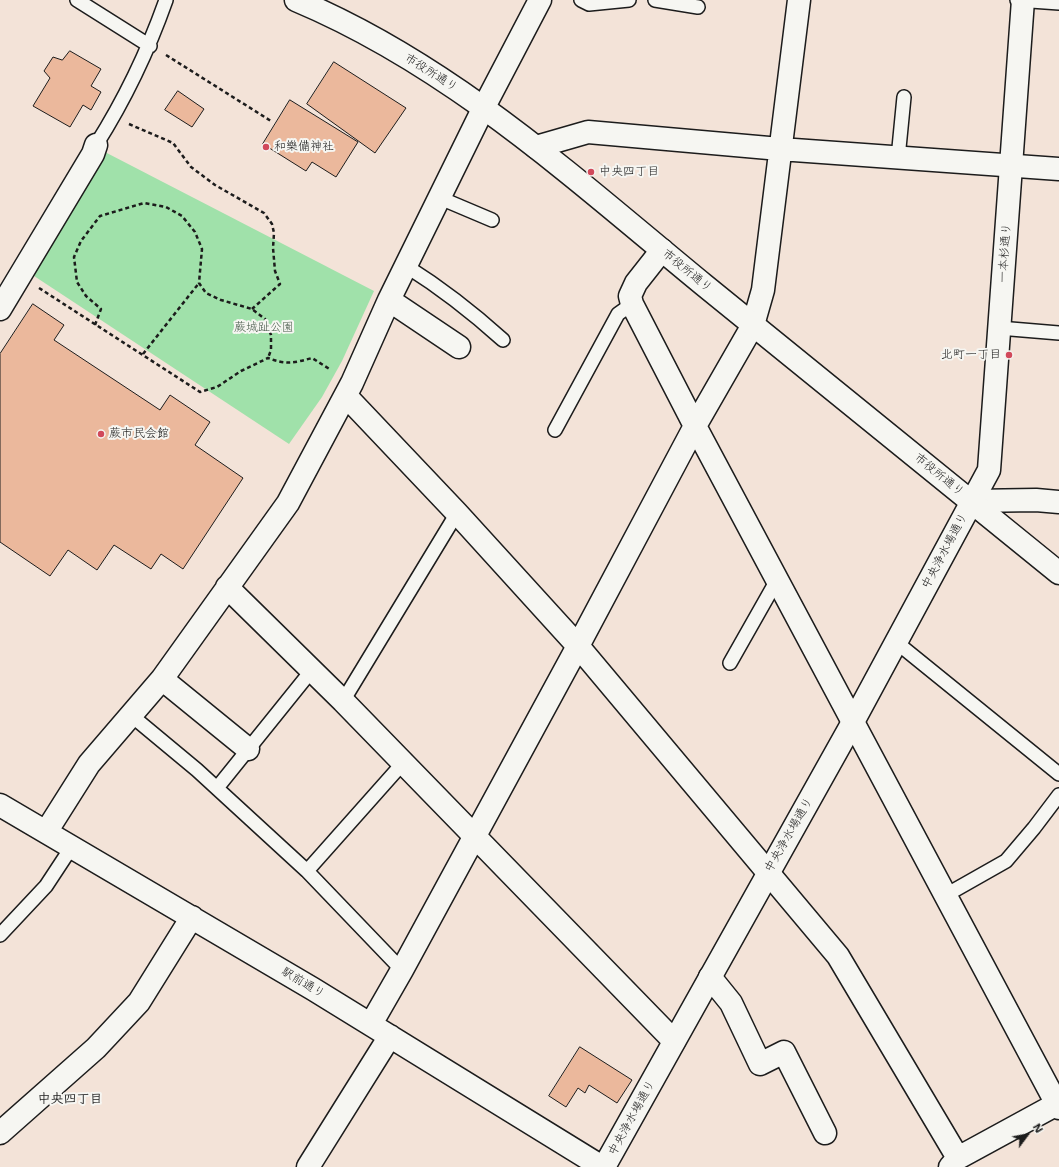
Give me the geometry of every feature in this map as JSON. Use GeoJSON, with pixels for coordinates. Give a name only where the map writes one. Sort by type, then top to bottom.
{"type":"FeatureCollection","features":[{"type":"Feature","properties":{"kind":"street","name":"市役所通り"},"geometry":{"type":"LineString","coordinates":[[296,0],[360,30],[421,66],[484,107],[536,146],[753,325],[1059,573]]}},
{"type":"Feature","properties":{"kind":"street"},"geometry":{"type":"LineString","coordinates":[[46,832],[89,764],[132,716],[166,674],[288,503],[349,389],[389,300],[484,107],[540,0]]}},
{"type":"Feature","properties":{"kind":"street"},"geometry":{"type":"LineString","coordinates":[[371,1024],[402,970],[578,646],[695,426],[753,325],[763,290],[799,0]]}},
{"type":"Feature","properties":{"kind":"street","name":"一本杉通り"},"geometry":{"type":"LineString","coordinates":[[972,501],[989,470],[1011,166],[1020,0]]}},
{"type":"Feature","properties":{"kind":"street"},"geometry":{"type":"LineString","coordinates":[[536,146],[588,132],[780,149],[1059,169]]}},
{"type":"Feature","properties":{"kind":"street"},"geometry":{"type":"LineString","coordinates":[[1,304],[21,276],[93,154],[96,145]]}},
{"type":"Feature","properties":{"kind":"street"},"geometry":{"type":"LineString","coordinates":[[349,389],[578,646],[838,956],[957,1164],[1058,1105],[695,426],[632,304],[630,296],[636,283],[662,250]]}},
{"type":"Feature","properties":{"kind":"street"},"geometry":{"type":"LineString","coordinates":[[389,300],[460,348]]}},
{"type":"Feature","properties":{"kind":"street"},"geometry":{"type":"LineString","coordinates":[[972,501],[1036,500],[1059,502]]}},
{"type":"Feature","properties":{"kind":"street","name":"中央浄水場通り"},"geometry":{"type":"LineString","coordinates":[[603,1167],[853,722],[972,501]]}},
{"type":"Feature","properties":{"kind":"street"},"geometry":{"type":"LineString","coordinates":[[227,587],[343,701],[674,1041]]}},
{"type":"Feature","properties":{"kind":"street"},"geometry":{"type":"LineString","coordinates":[[166,674],[248,749]]}},
{"type":"Feature","properties":{"kind":"street","name":"駅前通り"},"geometry":{"type":"LineString","coordinates":[[0,805],[371,1024],[603,1167]]}},
{"type":"Feature","properties":{"kind":"street"},"geometry":{"type":"LineString","coordinates":[[0,1133],[96,1048],[139,1002],[192,917]]}},
{"type":"Feature","properties":{"kind":"street"},"geometry":{"type":"LineString","coordinates":[[710,977],[731,1003],[760,1064],[784,1052],[825,1133]]}},
{"type":"Feature","properties":{"kind":"street"},"geometry":{"type":"LineString","coordinates":[[308,1167],[390,1036]]}},
{"type":"Feature","properties":{"kind":"lane"},"geometry":{"type":"LineString","coordinates":[[77,0],[150,46]]}},
{"type":"Feature","properties":{"kind":"lane"},"geometry":{"type":"LineString","coordinates":[[96,145],[114,116],[150,46],[166,0]]}},
{"type":"Feature","properties":{"kind":"lane"},"geometry":{"type":"LineString","coordinates":[[581,0],[589,4],[629,0]]}},
{"type":"Feature","properties":{"kind":"lane"},"geometry":{"type":"LineString","coordinates":[[656,0],[698,7]]}},
{"type":"Feature","properties":{"kind":"lane"},"geometry":{"type":"LineString","coordinates":[[1020,0],[1059,3]]}},
{"type":"Feature","properties":{"kind":"lane"},"geometry":{"type":"LineString","coordinates":[[898,158],[904,97]]}},
{"type":"Feature","properties":{"kind":"lane"},"geometry":{"type":"LineString","coordinates":[[440,198],[492,220]]}},
{"type":"Feature","properties":{"kind":"lane"},"geometry":{"type":"LineString","coordinates":[[406,266],[444,290],[476,315],[503,340]]}},
{"type":"Feature","properties":{"kind":"lane"},"geometry":{"type":"LineString","coordinates":[[555,430],[618,314],[632,304]]}},
{"type":"Feature","properties":{"kind":"lane"},"geometry":{"type":"LineString","coordinates":[[999,328],[1059,334]]}},
{"type":"Feature","properties":{"kind":"lane"},"geometry":{"type":"LineString","coordinates":[[343,701],[458,513]]}},
{"type":"Feature","properties":{"kind":"lane"},"geometry":{"type":"LineString","coordinates":[[730,663],[777,580]]}},
{"type":"Feature","properties":{"kind":"lane"},"geometry":{"type":"LineString","coordinates":[[896,642],[1059,774]]}},
{"type":"Feature","properties":{"kind":"lane"},"geometry":{"type":"LineString","coordinates":[[217,788],[312,670]]}},
{"type":"Feature","properties":{"kind":"lane"},"geometry":{"type":"LineString","coordinates":[[132,716],[217,788],[307,872],[402,970]]}},
{"type":"Feature","properties":{"kind":"lane"},"geometry":{"type":"LineString","coordinates":[[307,872],[403,763]]}},
{"type":"Feature","properties":{"kind":"lane"},"geometry":{"type":"LineString","coordinates":[[946,895],[1006,861],[1059,795]]}},
{"type":"Feature","properties":{"kind":"lane"},"geometry":{"type":"LineString","coordinates":[[0,936],[46,886],[71,848]]}},
{"type":"Feature","properties":{"kind":"path"},"geometry":{"type":"LineString","coordinates":[[150,46],[271,121]]}},
{"type":"Feature","properties":{"kind":"path"},"geometry":{"type":"LineString","coordinates":[[114,116],[159,138],[172,142],[192,167],[215,185],[253,205],[264,213],[274,232],[273,248],[275,271],[280,284],[252,309]]}},
{"type":"Feature","properties":{"kind":"path"},"geometry":{"type":"LineString","coordinates":[[95,325],[102,309],[86,296],[77,282],[74,258],[81,241],[100,216],[144,203],[166,207],[182,216],[195,232],[202,249],[199,282],[143,354]]}},
{"type":"Feature","properties":{"kind":"path"},"geometry":{"type":"LineString","coordinates":[[21,276],[200,392],[217,387],[242,371],[268,358],[271,350],[272,335],[265,319],[252,309],[221,300],[206,293],[199,282]]}},
{"type":"Feature","properties":{"kind":"path"},"geometry":{"type":"LineString","coordinates":[[268,358],[282,364],[297,363],[312,358],[349,389]]}},
{"type":"Feature","properties":{"kind":"green space","name":"蕨城趾公園"},"geometry":{"type":"Polygon","coordinates":[[[101,150],[374,291],[342,361],[322,397],[289,444],[28,272],[101,150]]]}},
{"type":"Feature","properties":{"kind":"building"},"geometry":{"type":"Polygon","coordinates":[[[70,51],[101,69],[91,86],[101,92],[91,110],[83,105],[70,127],[33,106],[50,78],[44,71],[53,57],[62,60],[70,51]]]}},
{"type":"Feature","properties":{"kind":"building"},"geometry":{"type":"Polygon","coordinates":[[[334,62],[406,108],[375,153],[307,104],[334,62]]]}},
{"type":"Feature","properties":{"kind":"building"},"geometry":{"type":"Polygon","coordinates":[[[178,91],[204,109],[192,127],[165,110],[178,91]]]}},
{"type":"Feature","properties":{"kind":"building"},"geometry":{"type":"Polygon","coordinates":[[[290,100],[358,142],[336,177],[312,162],[306,171],[263,144],[290,100]]]}},
{"type":"Feature","properties":{"kind":"building","name":"蕨市民会館"},"geometry":{"type":"Polygon","coordinates":[[[33,304],[64,325],[54,340],[160,410],[170,395],[210,422],[195,445],[243,478],[183,569],[161,554],[151,569],[114,545],[97,570],[68,550],[50,576],[0,542],[0,354],[33,304]]]}},
{"type":"Feature","properties":{"kind":"building"},"geometry":{"type":"Polygon","coordinates":[[[580,1047],[632,1080],[617,1103],[589,1085],[585,1093],[578,1088],[566,1107],[549,1096],[580,1047]]]}},
{"type":"Feature","properties":{"kind":"place","name":"和樂備神社"},"geometry":{"type":"Point","coordinates":[266,147]}},
{"type":"Feature","properties":{"kind":"place","name":"中央四丁目"},"geometry":{"type":"Point","coordinates":[591,172]}},
{"type":"Feature","properties":{"kind":"place","name":"北町一丁目"},"geometry":{"type":"Point","coordinates":[1009,355]}},
{"type":"Feature","properties":{"kind":"place","name":"蕨市民会館"},"geometry":{"type":"Point","coordinates":[101,434]}},
{"type":"Feature","properties":{"kind":"district","name":"中央四丁目"},"geometry":{"type":"Point","coordinates":[70,1100]}}]}
